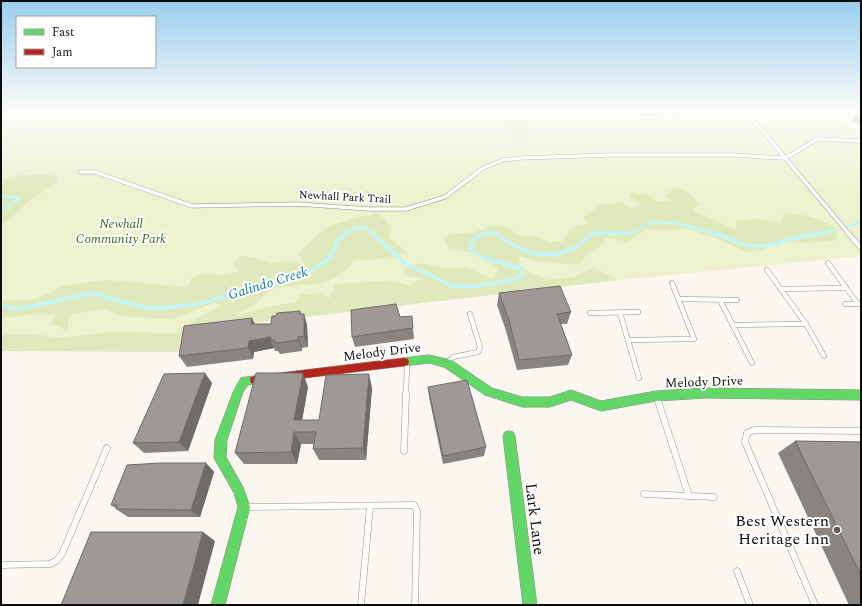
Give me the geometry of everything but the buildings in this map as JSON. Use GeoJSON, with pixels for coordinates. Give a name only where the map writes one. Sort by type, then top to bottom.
{"type":"FeatureCollection","features":[{"type":"Feature","properties":{"kind":"street","name":"Melody Drive"},"geometry":{"type":"LineString","coordinates":[[244,507],[239,491],[220,458],[221,440],[239,390],[245,381],[429,359],[447,363],[489,392],[522,402],[550,402],[571,394],[601,406],[656,396],[706,393],[861,395]]}},
{"type":"Feature","properties":{"kind":"street","name":"Lark Lane"},"geometry":{"type":"LineString","coordinates":[[509,436],[530,605]]}},
{"type":"Feature","properties":{"kind":"street"},"geometry":{"type":"LineString","coordinates":[[218,605],[244,507]]}},
{"type":"Feature","properties":{"kind":"lane"},"geometry":{"type":"LineString","coordinates":[[769,140],[861,248]]}},
{"type":"Feature","properties":{"kind":"lane"},"geometry":{"type":"LineString","coordinates":[[783,158],[791,155],[815,140]]}},
{"type":"Feature","properties":{"kind":"lane"},"geometry":{"type":"LineString","coordinates":[[845,140],[861,141]]}},
{"type":"Feature","properties":{"kind":"lane","name":"Newhall Park Trail"},"geometry":{"type":"LineString","coordinates":[[80,172],[95,172],[192,206],[297,204],[369,210],[406,209],[445,197],[483,168],[503,160],[520,158],[610,155],[733,155],[783,158]]}},
{"type":"Feature","properties":{"kind":"lane"},"geometry":{"type":"LineString","coordinates":[[828,263],[859,304]]}},
{"type":"Feature","properties":{"kind":"lane"},"geometry":{"type":"LineString","coordinates":[[767,270],[806,324],[824,356]]}},
{"type":"Feature","properties":{"kind":"lane"},"geometry":{"type":"LineString","coordinates":[[628,340],[694,339],[672,284]]}},
{"type":"Feature","properties":{"kind":"lane"},"geometry":{"type":"LineString","coordinates":[[780,289],[846,288]]}},
{"type":"Feature","properties":{"kind":"lane"},"geometry":{"type":"LineString","coordinates":[[679,299],[737,300]]}},
{"type":"Feature","properties":{"kind":"lane"},"geometry":{"type":"LineString","coordinates":[[720,300],[752,363]]}},
{"type":"Feature","properties":{"kind":"lane"},"geometry":{"type":"LineString","coordinates":[[845,304],[859,304]]}},
{"type":"Feature","properties":{"kind":"lane"},"geometry":{"type":"LineString","coordinates":[[620,312],[639,378]]}},
{"type":"Feature","properties":{"kind":"lane"},"geometry":{"type":"LineString","coordinates":[[590,313],[638,312]]}},
{"type":"Feature","properties":{"kind":"lane"},"geometry":{"type":"LineString","coordinates":[[447,363],[453,357],[478,352],[480,347],[470,314]]}},
{"type":"Feature","properties":{"kind":"lane"},"geometry":{"type":"LineString","coordinates":[[733,325],[806,324]]}},
{"type":"Feature","properties":{"kind":"lane"},"geometry":{"type":"LineString","coordinates":[[404,451],[407,362]]}},
{"type":"Feature","properties":{"kind":"lane"},"geometry":{"type":"LineString","coordinates":[[656,396],[689,496]]}},
{"type":"Feature","properties":{"kind":"lane"},"geometry":{"type":"LineString","coordinates":[[815,605],[745,442],[746,434],[754,430],[861,431]]}},
{"type":"Feature","properties":{"kind":"lane"},"geometry":{"type":"LineString","coordinates":[[1,565],[50,564],[56,561],[62,554],[107,448]]}},
{"type":"Feature","properties":{"kind":"lane"},"geometry":{"type":"LineString","coordinates":[[644,494],[714,497]]}},
{"type":"Feature","properties":{"kind":"lane"},"geometry":{"type":"LineString","coordinates":[[244,507],[414,505],[417,511],[416,605]]}},
{"type":"Feature","properties":{"kind":"lane"},"geometry":{"type":"LineString","coordinates":[[362,605],[370,506]]}},
{"type":"Feature","properties":{"kind":"lane"},"geometry":{"type":"LineString","coordinates":[[737,571],[750,605]]}},
{"type":"Feature","properties":{"kind":"green space","name":"Newhall Community Park"},"geometry":{"type":"Polygon","coordinates":[[[1,140],[861,140],[861,256],[591,283],[193,330],[177,352],[1,351],[1,140]]]}},
{"type":"Feature","properties":{"kind":"green space"},"geometry":{"type":"Polygon","coordinates":[[[42,174],[57,176],[58,182],[28,202],[7,222],[1,223],[1,179],[15,176],[42,174]]]}},
{"type":"Feature","properties":{"kind":"green space"},"geometry":{"type":"Polygon","coordinates":[[[675,187],[691,194],[699,205],[693,210],[736,230],[736,221],[755,219],[780,223],[784,213],[818,219],[831,225],[837,229],[837,240],[805,243],[785,241],[762,250],[747,252],[713,237],[685,228],[669,230],[647,229],[627,242],[605,237],[603,245],[590,251],[579,265],[537,261],[519,256],[520,268],[548,280],[573,277],[593,267],[618,280],[193,330],[177,352],[1,351],[1,334],[33,334],[62,338],[108,332],[177,333],[198,318],[221,306],[215,302],[174,319],[119,316],[106,308],[69,315],[67,330],[51,324],[56,315],[37,314],[1,318],[1,300],[36,299],[65,285],[109,280],[187,287],[192,278],[203,274],[223,275],[238,272],[233,263],[241,256],[256,258],[270,263],[288,261],[303,264],[298,253],[317,235],[331,225],[376,213],[385,219],[391,228],[389,237],[408,253],[387,259],[355,260],[337,277],[328,281],[273,289],[252,306],[234,317],[263,308],[297,302],[299,295],[317,293],[330,298],[334,284],[392,281],[408,285],[422,279],[405,275],[403,268],[422,263],[446,269],[465,267],[493,279],[498,268],[486,260],[474,255],[448,248],[444,238],[453,234],[465,234],[478,231],[493,225],[508,228],[521,236],[538,236],[548,243],[563,241],[567,233],[572,228],[587,224],[584,217],[601,204],[613,204],[619,202],[631,208],[641,205],[630,197],[632,192],[648,195],[659,202],[671,201],[666,195],[675,187]]]}},
{"type":"Feature","properties":{"kind":"waterway","name":"Galindo Creek"},"geometry":{"type":"LineString","coordinates":[[1,197],[6,196],[20,198],[1,210]]}},
{"type":"Feature","properties":{"kind":"waterway","name":"Galindo Creek"},"geometry":{"type":"LineString","coordinates":[[628,233],[637,231],[651,222],[682,224],[716,234]]}},
{"type":"Feature","properties":{"kind":"waterway","name":"Galindo Creek"},"geometry":{"type":"LineString","coordinates":[[847,227],[861,222]]}},
{"type":"Feature","properties":{"kind":"waterway","name":"Galindo Creek"},"geometry":{"type":"LineString","coordinates":[[343,234],[357,228],[365,227],[373,234]]}},
{"type":"Feature","properties":{"kind":"waterway","name":"Galindo Creek"},"geometry":{"type":"LineString","coordinates":[[820,234],[837,229]]}},
{"type":"Feature","properties":{"kind":"waterway","name":"Galindo Creek"},"geometry":{"type":"LineString","coordinates":[[485,234],[494,232],[497,234]]}},
{"type":"Feature","properties":{"kind":"waterway","name":"Galindo Creek"},"geometry":{"type":"LineString","coordinates":[[1,306],[18,309],[93,293],[142,307],[161,308],[198,304],[306,274],[330,258],[337,241],[346,233]]}},
{"type":"Feature","properties":{"kind":"waterway","name":"Galindo Creek"},"geometry":{"type":"LineString","coordinates":[[372,233],[406,264],[453,286],[476,286],[501,282],[517,278],[523,274],[520,268],[481,257],[470,248],[476,236],[490,233]]}},
{"type":"Feature","properties":{"kind":"waterway","name":"Galindo Creek"},"geometry":{"type":"LineString","coordinates":[[495,233],[521,250],[544,255],[570,249],[586,240],[592,234]]}},
{"type":"Feature","properties":{"kind":"waterway","name":"Galindo Creek"},"geometry":{"type":"LineString","coordinates":[[592,234],[628,233]]}},
{"type":"Feature","properties":{"kind":"waterway","name":"Galindo Creek"},"geometry":{"type":"LineString","coordinates":[[592,234],[628,233]]}},
{"type":"Feature","properties":{"kind":"waterway","name":"Galindo Creek"},"geometry":{"type":"LineString","coordinates":[[714,233],[745,245],[760,246],[776,244],[793,238],[823,233]]}},
{"type":"Feature","properties":{"kind":"traffic: fast"},"geometry":{"type":"LineString","coordinates":[[404,362],[429,359],[447,363],[489,392],[522,402],[550,402],[571,395],[601,406],[656,396],[706,393],[861,395]]}},
{"type":"Feature","properties":{"kind":"traffic: fast"},"geometry":{"type":"LineString","coordinates":[[218,605],[244,507],[239,491],[220,458],[221,440],[239,390],[245,381],[255,380]]}},
{"type":"Feature","properties":{"kind":"traffic: fast"},"geometry":{"type":"LineString","coordinates":[[509,436],[530,605]]}},
{"type":"Feature","properties":{"kind":"traffic: jam"},"geometry":{"type":"LineString","coordinates":[[255,380],[404,362]]}},
{"type":"Feature","properties":{"kind":"place","name":"Best Western Heritage Inn"},"geometry":{"type":"Point","coordinates":[837,530]}}]}
